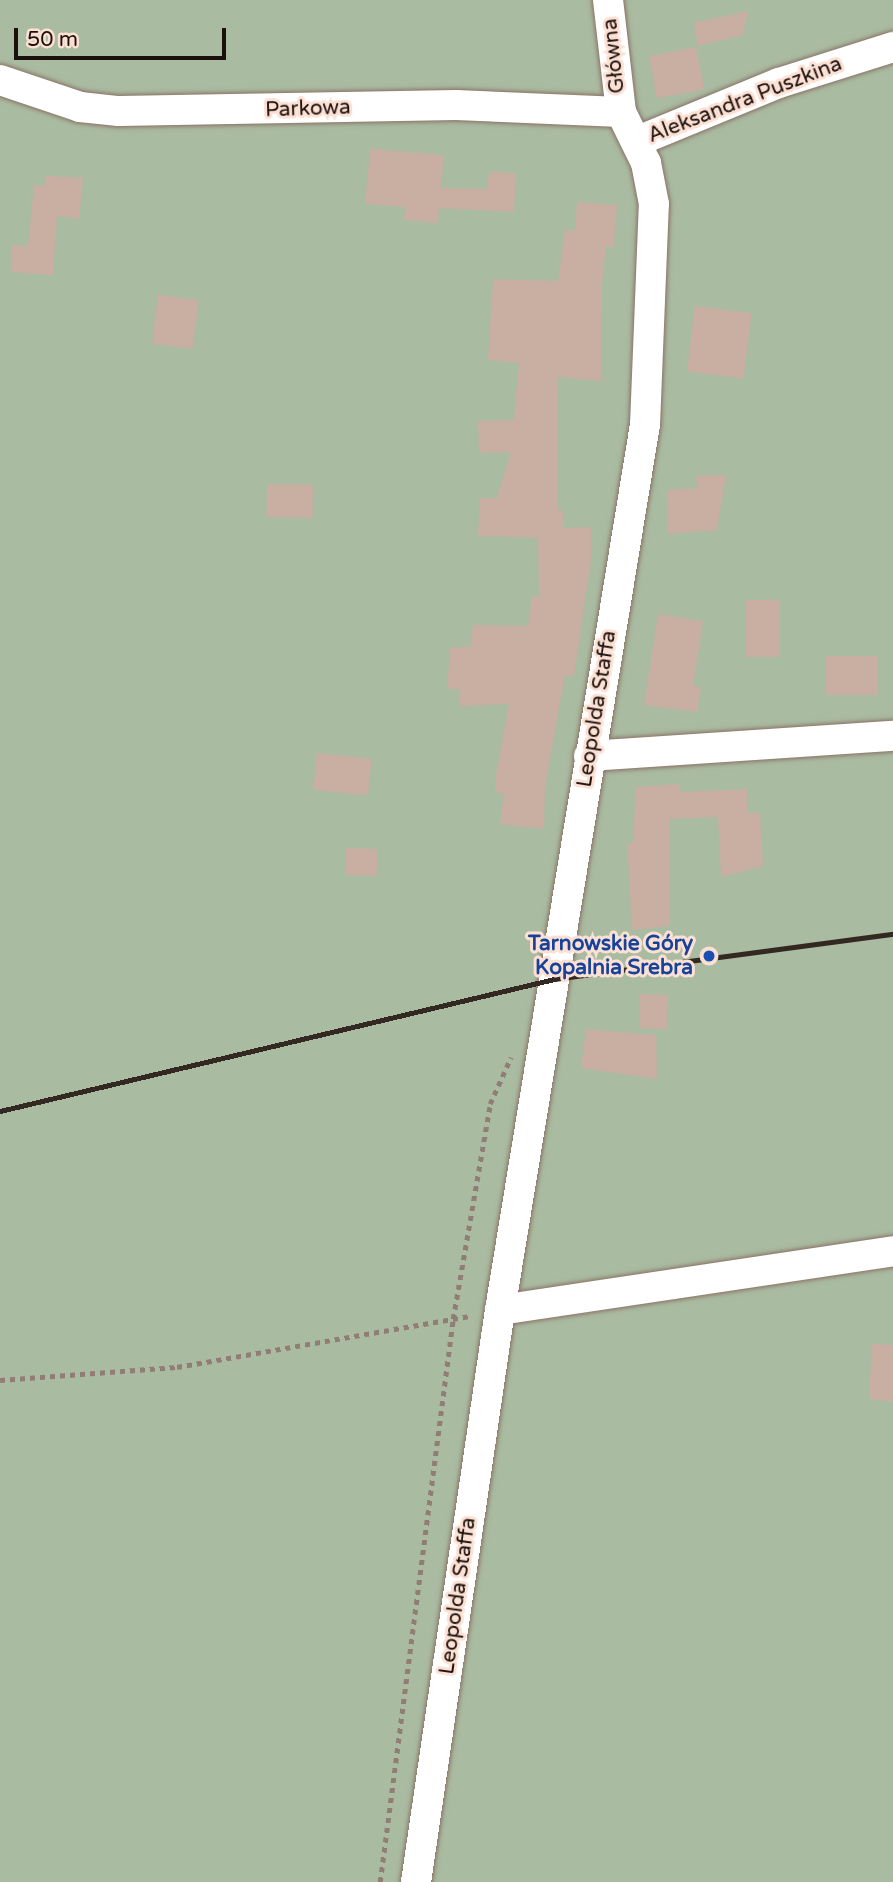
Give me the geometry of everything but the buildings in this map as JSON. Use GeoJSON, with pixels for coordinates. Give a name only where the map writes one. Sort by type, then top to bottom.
{"type":"FeatureCollection","features":[{"type":"Feature","properties":{"kind":"street","name":"Główna"},"geometry":{"type":"LineString","coordinates":[[608,0],[621,112]]}},
{"type":"Feature","properties":{"kind":"street","name":"Aleksandra Puszkina"},"geometry":{"type":"LineString","coordinates":[[638,141],[779,83],[893,47]]}},
{"type":"Feature","properties":{"kind":"street","name":"Parkowa"},"geometry":{"type":"LineString","coordinates":[[0,80],[79,107],[119,111],[456,105],[621,112]]}},
{"type":"Feature","properties":{"kind":"street","name":"Leopolda Staffa"},"geometry":{"type":"LineString","coordinates":[[416,1882],[500,1310],[645,425],[654,204],[638,141],[621,112]]}},
{"type":"Feature","properties":{"kind":"street"},"geometry":{"type":"LineString","coordinates":[[589,756],[893,736]]}},
{"type":"Feature","properties":{"kind":"street"},"geometry":{"type":"LineString","coordinates":[[500,1310],[893,1251]]}},
{"type":"Feature","properties":{"kind":"path"},"geometry":{"type":"LineString","coordinates":[[380,1882],[453,1320],[490,1104],[517,1048],[544,1045]]}},
{"type":"Feature","properties":{"kind":"path"},"geometry":{"type":"LineString","coordinates":[[0,1380],[177,1367],[500,1310]]}},
{"type":"Feature","properties":{"kind":"green space"},"geometry":{"type":"Polygon","coordinates":[[[0,0],[893,0],[893,1882],[0,1882],[0,0]]]}},
{"type":"Feature","properties":{"kind":"railway"},"geometry":{"type":"LineString","coordinates":[[0,1111],[554,979],[893,934]]}},
{"type":"Feature","properties":{"kind":"place","name":"Tarnowskie Góry Kopalnia Srebra"},"geometry":{"type":"Point","coordinates":[709,956]}}]}
